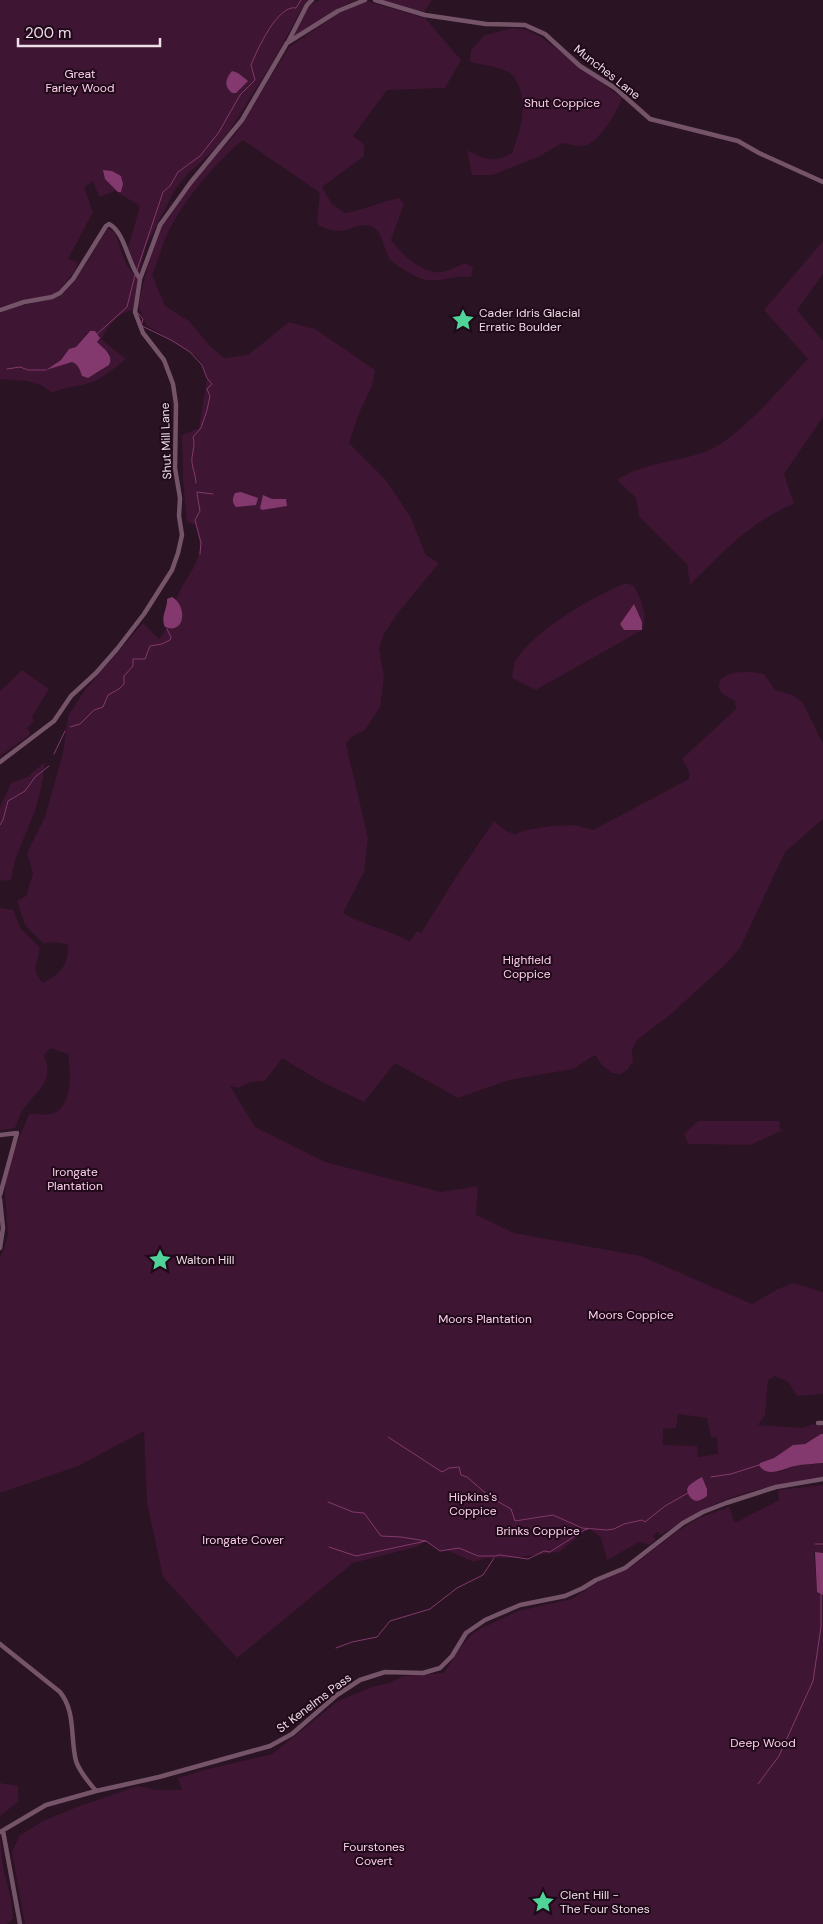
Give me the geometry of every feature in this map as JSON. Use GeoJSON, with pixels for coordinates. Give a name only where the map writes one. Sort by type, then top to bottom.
{"type":"FeatureCollection","features":[{"type":"Feature","properties":{"kind":"street"},"geometry":{"type":"LineString","coordinates":[[287,43],[307,5],[312,0]]}},
{"type":"Feature","properties":{"kind":"street","name":"Shut Mill Lane"},"geometry":{"type":"LineString","coordinates":[[0,762],[54,721],[71,696],[96,673],[117,649],[144,614],[172,570],[178,553],[182,535],[180,498],[175,468],[176,404],[174,391],[164,360],[143,333],[135,303],[137,275],[160,225],[191,182],[242,120],[287,43],[338,11],[364,0]]}},
{"type":"Feature","properties":{"kind":"street","name":"Munches Lane"},"geometry":{"type":"LineString","coordinates":[[375,0],[425,16],[486,24],[524,24],[545,34],[580,66],[615,88],[650,118],[738,141],[823,182]]}},
{"type":"Feature","properties":{"kind":"street"},"geometry":{"type":"LineString","coordinates":[[0,310],[24,302],[52,297],[60,293],[72,279],[108,224],[119,234],[137,275]]}},
{"type":"Feature","properties":{"kind":"street"},"geometry":{"type":"LineString","coordinates":[[0,1135],[17,1133],[0,1195]]}},
{"type":"Feature","properties":{"kind":"street"},"geometry":{"type":"LineString","coordinates":[[0,1199],[3,1228],[0,1248]]}},
{"type":"Feature","properties":{"kind":"street","name":"St Kenelms Pass"},"geometry":{"type":"LineString","coordinates":[[2,1832],[46,1805],[96,1791],[159,1777],[270,1746],[292,1734],[337,1695],[360,1680],[385,1672],[423,1673],[440,1668],[452,1656],[466,1634],[486,1620],[520,1605],[565,1596],[625,1568],[683,1523],[703,1512],[776,1487],[823,1479]]}},
{"type":"Feature","properties":{"kind":"street"},"geometry":{"type":"LineString","coordinates":[[0,1644],[60,1692],[66,1699],[70,1710],[76,1761],[84,1776],[96,1791]]}},
{"type":"Feature","properties":{"kind":"street"},"geometry":{"type":"LineString","coordinates":[[2,1832],[20,1924]]}},
{"type":"Feature","properties":{"kind":"green space","name":"Great Farley Wood"},"geometry":{"type":"Polygon","coordinates":[[[0,0],[310,0],[305,3],[271,65],[232,127],[215,149],[176,188],[146,246],[139,273],[128,248],[140,206],[115,191],[99,197],[93,181],[84,187],[93,212],[68,259],[78,262],[74,272],[58,292],[51,296],[26,299],[0,307],[0,0]]]}},
{"type":"Feature","properties":{"kind":"green space"},"geometry":{"type":"Polygon","coordinates":[[[320,0],[356,0],[336,10],[292,38],[308,6],[320,0]]]}},
{"type":"Feature","properties":{"kind":"green space"},"geometry":{"type":"Polygon","coordinates":[[[382,0],[432,0],[424,12],[382,0]]]}},
{"type":"Feature","properties":{"kind":"green space"},"geometry":{"type":"Polygon","coordinates":[[[367,1],[425,18],[461,60],[445,88],[387,90],[353,136],[364,144],[364,156],[322,187],[332,204],[345,213],[399,198],[404,204],[391,240],[401,251],[420,267],[435,272],[442,272],[465,263],[473,267],[471,277],[465,276],[431,281],[421,279],[406,271],[389,258],[378,231],[374,228],[364,225],[336,231],[318,225],[319,192],[243,140],[211,171],[181,210],[167,235],[152,275],[165,306],[189,321],[210,346],[224,358],[248,355],[289,322],[315,329],[375,370],[372,386],[360,411],[349,443],[385,479],[410,516],[426,555],[439,563],[397,614],[384,634],[379,649],[384,676],[380,707],[365,730],[351,737],[346,744],[368,838],[364,872],[343,913],[410,941],[417,931],[421,933],[494,821],[506,831],[515,834],[526,830],[551,826],[575,825],[593,830],[689,779],[689,772],[682,759],[736,709],[735,701],[722,693],[719,688],[721,679],[731,673],[753,672],[764,674],[775,690],[793,695],[803,703],[823,744],[823,819],[785,852],[740,948],[726,964],[671,1014],[637,1040],[632,1050],[633,1061],[628,1069],[621,1074],[612,1073],[602,1065],[595,1055],[573,1069],[509,1080],[458,1098],[395,1063],[364,1102],[320,1081],[282,1058],[265,1081],[250,1082],[238,1088],[230,1086],[255,1127],[325,1162],[441,1192],[478,1186],[476,1215],[514,1233],[641,1256],[752,1304],[776,1290],[793,1283],[823,1292],[823,1394],[797,1396],[788,1382],[775,1376],[768,1380],[765,1415],[758,1425],[803,1428],[812,1424],[823,1426],[823,1434],[805,1444],[793,1445],[774,1458],[760,1463],[779,1472],[794,1466],[823,1463],[823,1477],[760,1489],[730,1498],[696,1514],[661,1535],[657,1532],[653,1536],[656,1539],[650,1545],[639,1542],[607,1560],[601,1538],[589,1528],[559,1552],[510,1558],[486,1558],[474,1562],[446,1550],[440,1551],[426,1541],[416,1547],[353,1563],[237,1658],[163,1577],[147,1503],[144,1431],[78,1466],[0,1493],[0,1258],[8,1234],[5,1172],[29,1114],[50,1114],[58,1111],[63,1105],[69,1089],[70,1070],[68,1054],[50,1048],[44,1056],[48,1072],[44,1084],[23,1109],[15,1128],[0,1130],[0,908],[13,910],[21,929],[40,948],[35,970],[42,983],[58,973],[67,958],[68,944],[51,942],[44,944],[25,925],[17,901],[26,896],[33,873],[27,853],[45,817],[63,753],[68,716],[85,690],[143,623],[159,639],[169,624],[177,597],[196,564],[198,556],[200,547],[196,525],[187,522],[183,481],[182,435],[199,428],[207,378],[203,365],[196,356],[146,325],[138,305],[155,236],[185,185],[236,133],[289,47],[338,14],[367,1]],[[678,1414],[676,1428],[663,1429],[663,1445],[697,1446],[698,1457],[718,1454],[717,1438],[711,1437],[707,1418],[678,1414]]]}},
{"type":"Feature","properties":{"kind":"green space","name":"Shut Coppice"},"geometry":{"type":"Polygon","coordinates":[[[512,28],[527,30],[541,37],[622,98],[606,127],[588,144],[580,146],[562,143],[538,157],[492,175],[472,175],[467,150],[484,158],[500,158],[512,153],[518,136],[523,110],[521,93],[514,77],[501,69],[470,62],[471,50],[485,35],[512,28]]]}},
{"type":"Feature","properties":{"kind":"green space"},"geometry":{"type":"Polygon","coordinates":[[[108,228],[115,233],[126,264],[138,280],[133,310],[122,314],[110,325],[101,339],[126,359],[95,381],[52,393],[41,385],[27,381],[0,379],[0,313],[19,306],[58,297],[64,293],[84,267],[108,228]],[[88,332],[76,347],[69,349],[61,360],[48,369],[72,362],[80,369],[82,376],[96,374],[109,365],[110,354],[96,341],[100,338],[93,332],[88,332]]]}},
{"type":"Feature","properties":{"kind":"green space"},"geometry":{"type":"Polygon","coordinates":[[[823,241],[823,274],[797,310],[823,341],[823,417],[784,474],[794,504],[764,519],[751,528],[725,550],[690,585],[687,564],[639,516],[636,498],[617,480],[638,469],[696,455],[719,445],[760,410],[808,359],[764,310],[823,241]]]}},
{"type":"Feature","properties":{"kind":"green space"},"geometry":{"type":"Polygon","coordinates":[[[626,583],[634,586],[641,602],[645,618],[642,630],[536,690],[512,678],[516,660],[537,637],[582,605],[626,583]]]}},
{"type":"Feature","properties":{"kind":"green space"},"geometry":{"type":"Polygon","coordinates":[[[22,670],[49,689],[32,717],[34,721],[27,728],[31,734],[0,756],[0,691],[22,670]]]}},
{"type":"Feature","properties":{"kind":"green space"},"geometry":{"type":"Polygon","coordinates":[[[45,762],[38,800],[17,854],[11,880],[0,881],[0,807],[11,783],[27,777],[45,762]]]}},
{"type":"Feature","properties":{"kind":"green space"},"geometry":{"type":"Polygon","coordinates":[[[698,1121],[779,1121],[781,1131],[750,1145],[688,1144],[684,1134],[698,1121]]]}},
{"type":"Feature","properties":{"kind":"green space"},"geometry":{"type":"Polygon","coordinates":[[[823,1485],[823,1553],[815,1552],[814,1554],[817,1592],[823,1595],[823,1924],[25,1924],[12,1852],[19,1836],[43,1821],[138,1786],[157,1790],[182,1790],[178,1778],[272,1754],[338,1701],[372,1687],[389,1683],[403,1676],[444,1673],[463,1644],[473,1633],[518,1611],[572,1599],[598,1582],[636,1563],[679,1530],[699,1518],[729,1507],[735,1523],[779,1500],[778,1490],[823,1485]]]}},
{"type":"Feature","properties":{"kind":"green space"},"geometry":{"type":"Polygon","coordinates":[[[0,1783],[18,1786],[18,1802],[0,1816],[0,1783]]]}},
{"type":"Feature","properties":{"kind":"green space"},"geometry":{"type":"Polygon","coordinates":[[[0,1835],[3,1867],[11,1899],[13,1919],[7,1924],[0,1924],[0,1835]]]}},
{"type":"Feature","properties":{"kind":"shaded area"},"geometry":{"type":"Polygon","coordinates":[[[232,71],[248,81],[236,93],[232,93],[226,85],[228,76],[232,71]]]}},
{"type":"Feature","properties":{"kind":"shaded area"},"geometry":{"type":"Polygon","coordinates":[[[103,170],[112,171],[121,176],[123,184],[121,192],[118,192],[105,179],[103,170]]]}},
{"type":"Feature","properties":{"kind":"shaded area"},"geometry":{"type":"Polygon","coordinates":[[[90,331],[95,331],[100,338],[97,342],[109,355],[109,365],[88,378],[82,376],[80,369],[72,362],[46,370],[61,360],[69,349],[76,347],[90,331]]]}},
{"type":"Feature","properties":{"kind":"shaded area"},"geometry":{"type":"Polygon","coordinates":[[[241,492],[258,498],[256,505],[236,507],[233,497],[235,493],[241,492]]]}},
{"type":"Feature","properties":{"kind":"shaded area"},"geometry":{"type":"Polygon","coordinates":[[[263,495],[272,499],[286,499],[287,506],[262,510],[260,508],[263,495]]]}},
{"type":"Feature","properties":{"kind":"shaded area"},"geometry":{"type":"Polygon","coordinates":[[[172,597],[180,607],[182,618],[177,627],[172,628],[165,627],[163,620],[167,599],[172,597]]]}},
{"type":"Feature","properties":{"kind":"shaded area"},"geometry":{"type":"Polygon","coordinates":[[[634,604],[642,622],[642,630],[624,630],[620,624],[634,604]]]}},
{"type":"Feature","properties":{"kind":"shaded area"},"geometry":{"type":"Polygon","coordinates":[[[823,1434],[823,1463],[798,1465],[776,1472],[766,1471],[759,1465],[774,1458],[793,1445],[805,1444],[823,1434]]]}},
{"type":"Feature","properties":{"kind":"shaded area"},"geometry":{"type":"Polygon","coordinates":[[[702,1477],[707,1489],[707,1496],[696,1501],[689,1496],[687,1489],[690,1484],[702,1477]]]}},
{"type":"Feature","properties":{"kind":"shaded area"},"geometry":{"type":"Polygon","coordinates":[[[815,1552],[823,1553],[823,1595],[817,1592],[815,1552]]]}},
{"type":"Feature","properties":{"kind":"waterway"},"geometry":{"type":"LineString","coordinates":[[137,270],[163,192],[170,186],[178,172],[200,156],[219,132],[240,95],[255,80],[251,65],[269,29],[282,13],[296,8],[301,0]]}},
{"type":"Feature","properties":{"kind":"waterway"},"geometry":{"type":"LineString","coordinates":[[97,334],[127,307],[135,275]]}},
{"type":"Feature","properties":{"kind":"waterway"},"geometry":{"type":"LineString","coordinates":[[138,313],[143,319],[142,323]]}},
{"type":"Feature","properties":{"kind":"waterway"},"geometry":{"type":"LineString","coordinates":[[142,326],[171,340],[190,352],[202,365],[207,378],[212,384],[207,389],[210,396],[201,428],[193,437],[192,463],[196,483]]}},
{"type":"Feature","properties":{"kind":"waterway"},"geometry":{"type":"LineString","coordinates":[[7,369],[20,367],[28,370],[46,370]]}},
{"type":"Feature","properties":{"kind":"waterway"},"geometry":{"type":"LineString","coordinates":[[197,492],[213,494]]}},
{"type":"Feature","properties":{"kind":"waterway"},"geometry":{"type":"LineString","coordinates":[[197,493],[200,511],[195,520],[201,543],[200,554]]}},
{"type":"Feature","properties":{"kind":"waterway"},"geometry":{"type":"LineString","coordinates":[[70,727],[80,724],[94,710],[103,707],[108,695],[124,684],[124,676],[133,666],[133,659],[145,659],[150,646],[162,644],[170,640],[171,637],[167,629]]}},
{"type":"Feature","properties":{"kind":"waterway"},"geometry":{"type":"LineString","coordinates":[[54,754],[65,731]]}},
{"type":"Feature","properties":{"kind":"waterway"},"geometry":{"type":"LineString","coordinates":[[0,825],[8,801],[25,791],[35,777],[49,766]]}},
{"type":"Feature","properties":{"kind":"waterway"},"geometry":{"type":"LineString","coordinates":[[388,1437],[442,1472],[449,1468],[459,1467],[461,1475],[467,1477],[490,1497],[511,1509],[515,1521],[553,1515],[582,1528],[614,1529],[624,1524],[642,1520],[645,1522],[665,1506],[688,1493]]}},
{"type":"Feature","properties":{"kind":"waterway"},"geometry":{"type":"LineString","coordinates":[[711,1477],[731,1474],[759,1465]]}},
{"type":"Feature","properties":{"kind":"waterway"},"geometry":{"type":"LineString","coordinates":[[328,1502],[353,1512],[364,1513],[381,1536],[426,1541],[440,1551],[459,1548],[478,1556],[500,1555],[528,1559],[544,1551],[550,1552],[588,1529]]}},
{"type":"Feature","properties":{"kind":"waterway"},"geometry":{"type":"LineString","coordinates":[[329,1547],[356,1556],[426,1541]]}},
{"type":"Feature","properties":{"kind":"waterway"},"geometry":{"type":"LineString","coordinates":[[815,1544],[823,1544]]}},
{"type":"Feature","properties":{"kind":"waterway"},"geometry":{"type":"LineString","coordinates":[[336,1648],[352,1642],[377,1637],[390,1621],[430,1609],[457,1588],[483,1575],[494,1558]]}},
{"type":"Feature","properties":{"kind":"waterway"},"geometry":{"type":"LineString","coordinates":[[758,1784],[779,1756],[813,1681],[821,1627],[821,1594]]}},
{"type":"Feature","properties":{"kind":"place","name":"Cader Idris Glacial Erratic Boulder"},"geometry":{"type":"Point","coordinates":[463,320]}},
{"type":"Feature","properties":{"kind":"place","name":"Walton Hill"},"geometry":{"type":"Point","coordinates":[160,1260]}},
{"type":"Feature","properties":{"kind":"place","name":"Clent Hill - The Four Stones"},"geometry":{"type":"Point","coordinates":[543,1902]}},
{"type":"Feature","properties":{"kind":"park label","name":"Highfield Coppice"},"geometry":{"type":"Point","coordinates":[527,967]}},
{"type":"Feature","properties":{"kind":"park label","name":"Irongate Plantation"},"geometry":{"type":"Point","coordinates":[75,1179]}},
{"type":"Feature","properties":{"kind":"park label","name":"Moors Coppice"},"geometry":{"type":"Point","coordinates":[631,1315]}},
{"type":"Feature","properties":{"kind":"park label","name":"Moors Plantation"},"geometry":{"type":"Point","coordinates":[485,1319]}},
{"type":"Feature","properties":{"kind":"park label","name":"Hipkins's Coppice"},"geometry":{"type":"Point","coordinates":[473,1504]}},
{"type":"Feature","properties":{"kind":"park label","name":"Brinks Coppice"},"geometry":{"type":"Point","coordinates":[538,1531]}},
{"type":"Feature","properties":{"kind":"park label","name":"Irongate Cover"},"geometry":{"type":"Point","coordinates":[243,1540]}},
{"type":"Feature","properties":{"kind":"park label","name":"Deep Wood"},"geometry":{"type":"Point","coordinates":[763,1743]}},
{"type":"Feature","properties":{"kind":"park label","name":"Fourstones Covert"},"geometry":{"type":"Point","coordinates":[374,1854]}}]}
